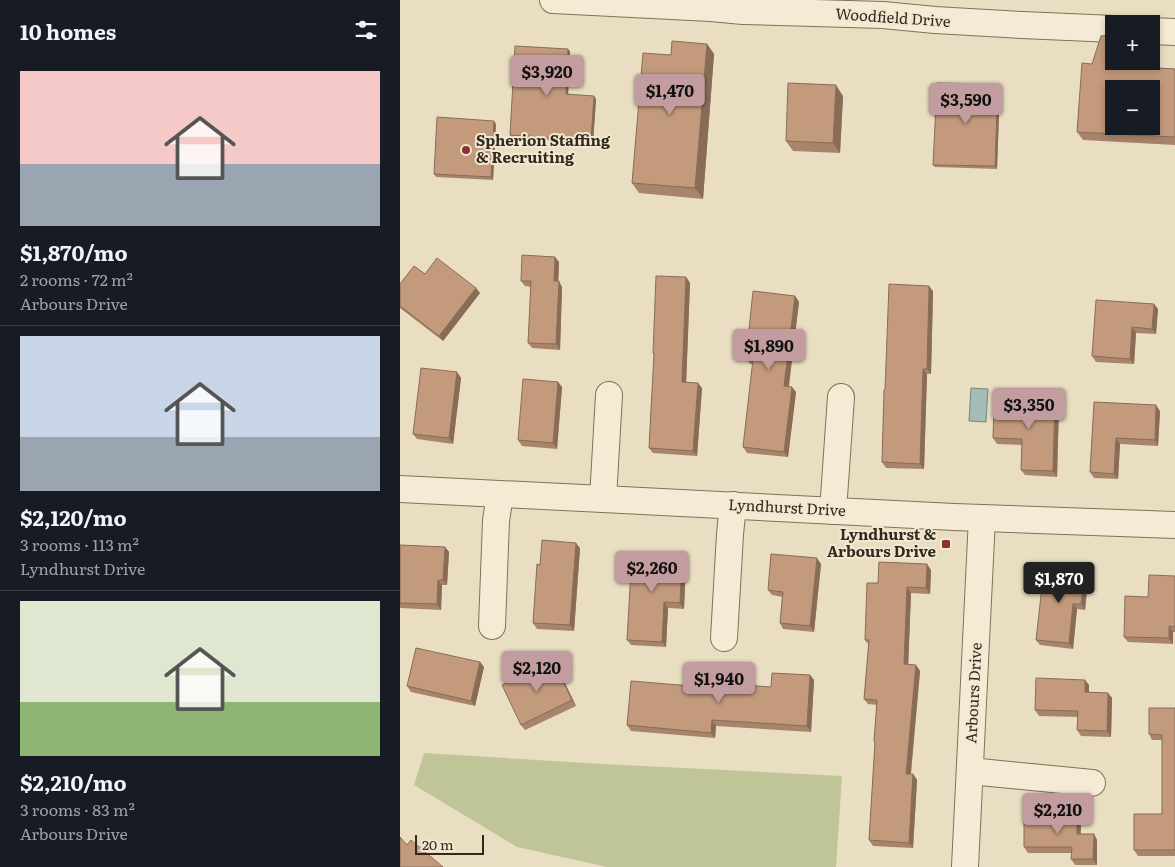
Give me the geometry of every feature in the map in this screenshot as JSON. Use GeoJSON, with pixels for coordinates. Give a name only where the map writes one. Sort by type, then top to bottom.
{"type":"FeatureCollection","features":[{"type":"Feature","properties":{"kind":"street","name":"Woodfield Drive"},"geometry":{"type":"LineString","coordinates":[[553,0],[743,11],[883,15],[1022,26],[1105,29]]}},
{"type":"Feature","properties":{"kind":"street"},"geometry":{"type":"LineString","coordinates":[[1160,31],[1175,32]]}},
{"type":"Feature","properties":{"kind":"street"},"geometry":{"type":"LineString","coordinates":[[603,498],[609,396]]}},
{"type":"Feature","properties":{"kind":"street"},"geometry":{"type":"LineString","coordinates":[[833,511],[841,397]]}},
{"type":"Feature","properties":{"kind":"street","name":"Lyndhurst Drive"},"geometry":{"type":"LineString","coordinates":[[400,489],[982,518],[1175,525]]}},
{"type":"Feature","properties":{"kind":"street"},"geometry":{"type":"LineString","coordinates":[[492,626],[496,521],[500,494]]}},
{"type":"Feature","properties":{"kind":"street"},"geometry":{"type":"LineString","coordinates":[[724,638],[733,505]]}},
{"type":"Feature","properties":{"kind":"street","name":"Arbours Drive"},"geometry":{"type":"LineString","coordinates":[[965,867],[982,518]]}},
{"type":"Feature","properties":{"kind":"street"},"geometry":{"type":"LineString","coordinates":[[970,771],[1092,783]]}},
{"type":"Feature","properties":{"kind":"green space"},"geometry":{"type":"Polygon","coordinates":[[[424,753],[842,776],[836,867],[607,867],[517,847],[414,785],[424,753]]]}},
{"type":"Feature","properties":{"kind":"water"},"geometry":{"type":"Polygon","coordinates":[[[971,388],[988,389],[986,422],[969,421],[971,388]]]}},
{"type":"Feature","properties":{"kind":"building"},"geometry":{"type":"Polygon","coordinates":[[[1101,36],[1105,36],[1105,70],[1175,69],[1175,137],[1136,135],[1160,135],[1160,80],[1105,80],[1105,133],[1077,132],[1082,63],[1092,64],[1101,36]]]}},
{"type":"Feature","properties":{"kind":"building"},"geometry":{"type":"Polygon","coordinates":[[[672,41],[707,44],[695,188],[632,183],[643,53],[671,55],[672,41]]]}},
{"type":"Feature","properties":{"kind":"building"},"geometry":{"type":"Polygon","coordinates":[[[515,46],[568,49],[566,94],[594,96],[591,140],[510,135],[515,46]]]}},
{"type":"Feature","properties":{"kind":"building"},"geometry":{"type":"Polygon","coordinates":[[[788,83],[836,85],[833,143],[786,141],[788,83]]]}},
{"type":"Feature","properties":{"kind":"building"},"geometry":{"type":"Polygon","coordinates":[[[937,83],[998,84],[995,166],[933,165],[937,83]]]}},
{"type":"Feature","properties":{"kind":"building","name":"Spherion Staffing & Recruiting"},"geometry":{"type":"Polygon","coordinates":[[[437,117],[494,121],[491,177],[434,174],[437,117]]]}},
{"type":"Feature","properties":{"kind":"building"},"geometry":{"type":"Polygon","coordinates":[[[522,255],[555,257],[554,281],[559,281],[556,344],[528,343],[531,281],[521,281],[522,255]]]}},
{"type":"Feature","properties":{"kind":"building"},"geometry":{"type":"Polygon","coordinates":[[[437,258],[476,288],[439,336],[400,306],[400,284],[414,266],[425,274],[437,258]]]}},
{"type":"Feature","properties":{"kind":"building"},"geometry":{"type":"Polygon","coordinates":[[[656,276],[686,277],[682,382],[698,383],[693,451],[649,448],[656,276]]]}},
{"type":"Feature","properties":{"kind":"building"},"geometry":{"type":"Polygon","coordinates":[[[889,284],[929,286],[927,369],[923,369],[920,464],[882,462],[889,284]]]}},
{"type":"Feature","properties":{"kind":"building"},"geometry":{"type":"Polygon","coordinates":[[[753,291],[795,296],[784,386],[792,387],[784,452],[743,447],[753,359],[746,358],[753,291]]]}},
{"type":"Feature","properties":{"kind":"building"},"geometry":{"type":"Polygon","coordinates":[[[1096,300],[1154,304],[1152,329],[1132,327],[1130,359],[1092,356],[1096,300]]]}},
{"type":"Feature","properties":{"kind":"building"},"geometry":{"type":"Polygon","coordinates":[[[421,368],[457,372],[449,438],[413,434],[421,368]]]}},
{"type":"Feature","properties":{"kind":"building"},"geometry":{"type":"Polygon","coordinates":[[[523,379],[558,382],[553,443],[518,440],[523,379]]]}},
{"type":"Feature","properties":{"kind":"building"},"geometry":{"type":"Polygon","coordinates":[[[1008,397],[1055,399],[1053,471],[1021,470],[1022,439],[993,438],[994,406],[1008,407],[1008,397]]]}},
{"type":"Feature","properties":{"kind":"building"},"geometry":{"type":"Polygon","coordinates":[[[1094,402],[1156,405],[1155,440],[1116,438],[1114,474],[1090,472],[1094,402]]]}},
{"type":"Feature","properties":{"kind":"building"},"geometry":{"type":"Polygon","coordinates":[[[542,540],[576,543],[570,625],[533,623],[537,564],[540,565],[542,540]]]}},
{"type":"Feature","properties":{"kind":"building"},"geometry":{"type":"Polygon","coordinates":[[[400,545],[445,547],[443,580],[438,580],[437,604],[400,603],[400,545]]]}},
{"type":"Feature","properties":{"kind":"building"},"geometry":{"type":"Polygon","coordinates":[[[632,552],[682,555],[680,603],[664,602],[662,642],[627,640],[632,552]]]}},
{"type":"Feature","properties":{"kind":"building"},"geometry":{"type":"Polygon","coordinates":[[[771,554],[817,558],[810,626],[780,623],[783,592],[768,590],[771,554]]]}},
{"type":"Feature","properties":{"kind":"building"},"geometry":{"type":"Polygon","coordinates":[[[879,562],[927,564],[926,588],[907,587],[904,664],[916,665],[906,774],[913,774],[909,843],[869,840],[877,700],[864,699],[869,640],[865,640],[867,583],[878,583],[879,562]]]}},
{"type":"Feature","properties":{"kind":"building"},"geometry":{"type":"Polygon","coordinates":[[[1044,569],[1085,573],[1081,604],[1073,604],[1069,643],[1036,640],[1044,569]]]}},
{"type":"Feature","properties":{"kind":"building"},"geometry":{"type":"Polygon","coordinates":[[[1149,575],[1175,576],[1175,627],[1169,626],[1169,638],[1124,637],[1125,596],[1148,597],[1149,575]]]}},
{"type":"Feature","properties":{"kind":"building"},"geometry":{"type":"Polygon","coordinates":[[[416,648],[480,662],[471,701],[407,686],[416,648]]]}},
{"type":"Feature","properties":{"kind":"building"},"geometry":{"type":"Polygon","coordinates":[[[553,661],[572,700],[521,725],[502,685],[553,661]]]}},
{"type":"Feature","properties":{"kind":"building"},"geometry":{"type":"Polygon","coordinates":[[[772,673],[810,675],[807,726],[712,720],[711,733],[627,725],[631,681],[728,689],[728,684],[771,687],[772,673]]]}},
{"type":"Feature","properties":{"kind":"building"},"geometry":{"type":"Polygon","coordinates":[[[1036,678],[1085,680],[1085,692],[1108,693],[1107,731],[1077,730],[1078,711],[1035,710],[1036,678]]]}},
{"type":"Feature","properties":{"kind":"building"},"geometry":{"type":"Polygon","coordinates":[[[1149,708],[1175,708],[1175,850],[1134,850],[1134,814],[1162,814],[1162,735],[1149,734],[1149,708]]]}},
{"type":"Feature","properties":{"kind":"building"},"geometry":{"type":"Polygon","coordinates":[[[1024,815],[1077,815],[1077,834],[1094,834],[1093,859],[1071,859],[1072,847],[1024,847],[1024,815]]]}},
{"type":"Feature","properties":{"kind":"building"},"geometry":{"type":"Polygon","coordinates":[[[400,837],[407,845],[411,840],[443,867],[400,867],[400,837]]]}},
{"type":"Feature","properties":{"kind":"place","name":"Spherion Staffing & Recruiting"},"geometry":{"type":"Point","coordinates":[466,150]}},
{"type":"Feature","properties":{"kind":"place","name":"Lyndhurst & Arbours Drive"},"geometry":{"type":"Point","coordinates":[946,544]}}]}
